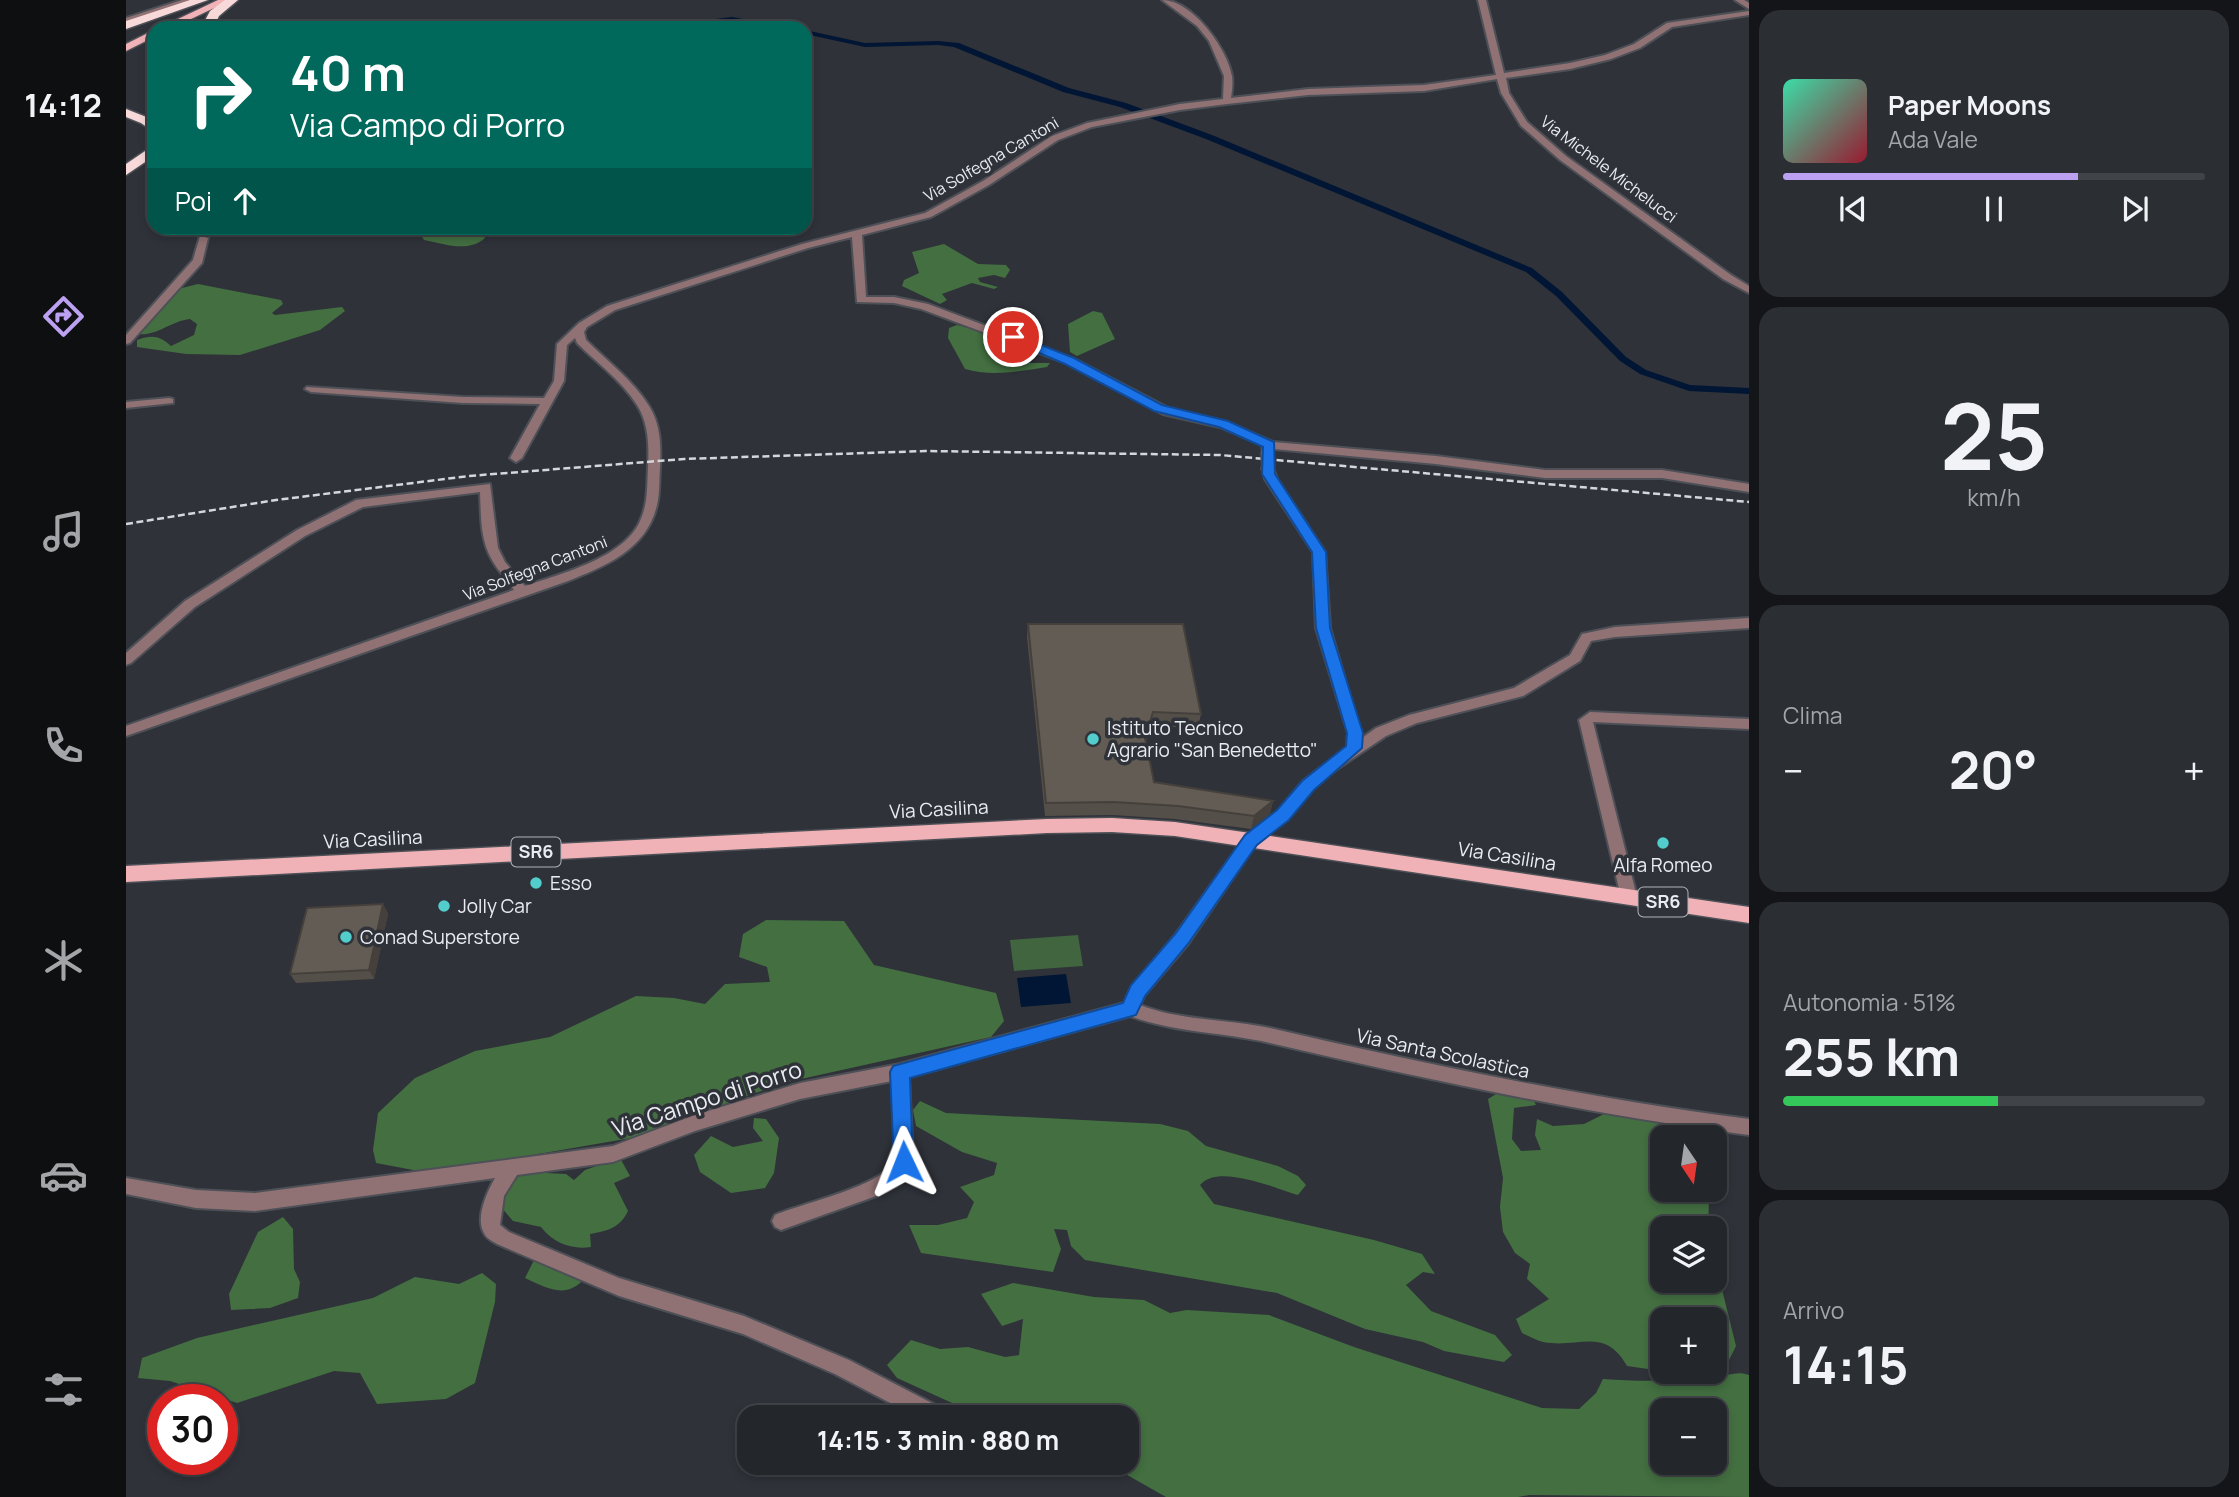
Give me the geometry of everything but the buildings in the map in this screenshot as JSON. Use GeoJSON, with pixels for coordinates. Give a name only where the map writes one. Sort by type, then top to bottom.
{"type":"FeatureCollection","features":[{"type":"Feature","properties":{"kind":"highway"},"geometry":{"type":"LineString","coordinates":[[126,23],[202,0]]}},
{"type":"Feature","properties":{"kind":"highway"},"geometry":{"type":"LineString","coordinates":[[211,21],[215,14],[232,0]]}},
{"type":"Feature","properties":{"kind":"highway"},"geometry":{"type":"LineString","coordinates":[[126,113],[147,121]]}},
{"type":"Feature","properties":{"kind":"highway"},"geometry":{"type":"LineString","coordinates":[[126,171],[147,155]]}},
{"type":"Feature","properties":{"kind":"main road"},"geometry":{"type":"LineString","coordinates":[[180,21],[226,0]]}},
{"type":"Feature","properties":{"kind":"main road"},"geometry":{"type":"LineString","coordinates":[[126,48],[147,37]]}},
{"type":"Feature","properties":{"kind":"main road","name":"Via Casilina"},"geometry":{"type":"LineString","coordinates":[[126,874],[1047,826],[1112,825],[1175,829],[1749,915]]}},
{"type":"Feature","properties":{"kind":"street"},"geometry":{"type":"LineString","coordinates":[[126,23],[190,0]]}},
{"type":"Feature","properties":{"kind":"street"},"geometry":{"type":"LineString","coordinates":[[1166,0],[1200,24],[1213,41],[1228,76],[1227,101]]}},
{"type":"Feature","properties":{"kind":"street","name":"Via Michele Michelucci"},"geometry":{"type":"LineString","coordinates":[[1482,0],[1500,76],[1515,113],[1538,138],[1727,277],[1749,290]]}},
{"type":"Feature","properties":{"kind":"street"},"geometry":{"type":"LineString","coordinates":[[1740,0],[1749,7]]}},
{"type":"Feature","properties":{"kind":"street","name":"Via Solfegna Cantoni"},"geometry":{"type":"LineString","coordinates":[[561,350],[562,344],[583,325],[611,308],[806,246],[928,215],[1070,131],[1158,112],[1227,101],[1308,92],[1424,88],[1570,66],[1608,57],[1637,46],[1670,25],[1749,13]]}},
{"type":"Feature","properties":{"kind":"street"},"geometry":{"type":"LineString","coordinates":[[857,232],[862,300],[894,300],[916,304],[963,323],[1013,337],[1070,361],[1158,408],[1223,424],[1268,448],[1436,460],[1545,474],[1662,474],[1749,488]]}},
{"type":"Feature","properties":{"kind":"street"},"geometry":{"type":"LineString","coordinates":[[126,341],[198,261],[203,238]]}},
{"type":"Feature","properties":{"kind":"street"},"geometry":{"type":"LineString","coordinates":[[516,458],[559,381],[561,350],[584,345],[579,332],[583,325]]}},
{"type":"Feature","properties":{"kind":"street","name":"Via Solfegna Cantoni"},"geometry":{"type":"LineString","coordinates":[[126,731],[522,592],[618,553],[641,530],[651,509],[654,426],[643,405],[584,345]]}},
{"type":"Feature","properties":{"kind":"street"},"geometry":{"type":"LineString","coordinates":[[311,389],[463,400],[548,401]]}},
{"type":"Feature","properties":{"kind":"street"},"geometry":{"type":"LineString","coordinates":[[126,405],[169,401]]}},
{"type":"Feature","properties":{"kind":"street"},"geometry":{"type":"LineString","coordinates":[[1268,448],[1271,479],[1319,552],[1323,628],[1355,733],[1354,748]]}},
{"type":"Feature","properties":{"kind":"street"},"geometry":{"type":"LineString","coordinates":[[126,660],[190,604],[301,533],[360,503],[486,487],[491,544],[501,565],[511,573],[522,592]]}},
{"type":"Feature","properties":{"kind":"street"},"geometry":{"type":"LineString","coordinates":[[1130,1009],[1138,991],[1182,939],[1251,840],[1283,815],[1308,785],[1354,748],[1381,732],[1414,719],[1518,692],[1576,658],[1587,637],[1615,632],[1749,623]]}},
{"type":"Feature","properties":{"kind":"street"},"geometry":{"type":"LineString","coordinates":[[1629,897],[1586,720],[1590,717],[1749,724]]}},
{"type":"Feature","properties":{"kind":"street","name":"Via Campo di Porro"},"geometry":{"type":"LineString","coordinates":[[126,1186],[196,1199],[255,1202],[613,1154],[695,1123],[800,1091],[900,1072],[1130,1009]]}},
{"type":"Feature","properties":{"kind":"street","name":"Via Santa Scolastica"},"geometry":{"type":"LineString","coordinates":[[1130,1009],[1146,1017],[1241,1029],[1544,1097],[1749,1127]]}},
{"type":"Feature","properties":{"kind":"street"},"geometry":{"type":"LineString","coordinates":[[781,1221],[873,1189],[897,1175],[904,1162],[900,1072]]}},
{"type":"Feature","properties":{"kind":"street"},"geometry":{"type":"LineString","coordinates":[[512,1168],[495,1193],[489,1214],[491,1229],[503,1238],[619,1287],[744,1325],[842,1367],[915,1405]]}},
{"type":"Feature","properties":{"kind":"green space"},"geometry":{"type":"Polygon","coordinates":[[[421,235],[483,235],[485,238],[478,243],[464,246],[424,240],[421,235]]]}},
{"type":"Feature","properties":{"kind":"green space"},"geometry":{"type":"Polygon","coordinates":[[[944,244],[978,264],[1006,265],[1010,270],[1005,278],[994,275],[978,278],[980,282],[998,287],[994,289],[972,283],[942,294],[947,300],[940,304],[902,286],[904,280],[919,273],[912,252],[944,244]]]}},
{"type":"Feature","properties":{"kind":"green space"},"geometry":{"type":"Polygon","coordinates":[[[198,284],[281,300],[283,304],[272,313],[275,315],[342,307],[345,311],[320,330],[240,355],[186,354],[137,347],[137,340],[147,337],[159,338],[171,346],[194,335],[197,324],[190,319],[150,333],[136,334],[178,289],[198,284]]]}},
{"type":"Feature","properties":{"kind":"green space"},"geometry":{"type":"Polygon","coordinates":[[[1093,311],[1102,313],[1115,339],[1077,356],[1070,352],[1068,324],[1093,311]]]}},
{"type":"Feature","properties":{"kind":"green space"},"geometry":{"type":"Polygon","coordinates":[[[957,325],[1023,342],[1036,351],[1022,355],[1022,363],[1050,363],[1047,367],[1006,372],[985,373],[965,369],[948,338],[949,328],[957,325]]]}},
{"type":"Feature","properties":{"kind":"green space"},"geometry":{"type":"Polygon","coordinates":[[[766,920],[844,921],[874,965],[996,993],[1004,1021],[991,1037],[783,1083],[631,1138],[429,1173],[376,1163],[373,1150],[378,1113],[415,1078],[475,1051],[550,1037],[636,996],[674,998],[705,1004],[725,984],[770,982],[767,967],[739,957],[743,934],[766,920]]]}},
{"type":"Feature","properties":{"kind":"green space"},"geometry":{"type":"Polygon","coordinates":[[[1078,935],[1083,966],[1014,971],[1010,940],[1078,935]]]}},
{"type":"Feature","properties":{"kind":"green space"},"geometry":{"type":"Polygon","coordinates":[[[1506,1088],[1532,1097],[1536,1105],[1514,1108],[1512,1139],[1521,1151],[1541,1150],[1535,1135],[1537,1119],[1553,1126],[1584,1124],[1608,1112],[1691,1125],[1650,1125],[1650,1202],[1709,1202],[1708,1216],[1650,1216],[1650,1293],[1723,1293],[1726,1307],[1650,1307],[1650,1369],[1627,1366],[1609,1346],[1600,1343],[1543,1342],[1522,1333],[1516,1319],[1549,1299],[1527,1279],[1530,1264],[1515,1253],[1503,1232],[1500,1207],[1503,1178],[1488,1099],[1506,1088]]]}},
{"type":"Feature","properties":{"kind":"green space"},"geometry":{"type":"Polygon","coordinates":[[[920,1101],[946,1113],[1160,1124],[1188,1131],[1206,1146],[1278,1166],[1298,1176],[1306,1185],[1298,1195],[1233,1177],[1220,1176],[1208,1179],[1200,1185],[1214,1204],[1374,1240],[1422,1254],[1435,1274],[1423,1272],[1406,1285],[1431,1311],[1495,1335],[1512,1355],[1504,1362],[1444,1351],[1423,1342],[1365,1329],[1277,1293],[1085,1260],[1071,1246],[1067,1230],[1054,1229],[1061,1249],[1053,1272],[921,1253],[909,1225],[938,1225],[967,1218],[974,1202],[960,1187],[994,1175],[997,1163],[962,1152],[916,1126],[913,1110],[920,1101]]]}},
{"type":"Feature","properties":{"kind":"green space"},"geometry":{"type":"Polygon","coordinates":[[[754,1118],[766,1119],[779,1138],[774,1173],[765,1188],[731,1193],[700,1172],[694,1155],[711,1136],[733,1147],[763,1141],[753,1128],[754,1118]]]}},
{"type":"Feature","properties":{"kind":"green space"},"geometry":{"type":"Polygon","coordinates":[[[620,1158],[630,1176],[614,1183],[628,1211],[612,1228],[590,1234],[591,1247],[563,1244],[541,1227],[513,1221],[501,1207],[509,1183],[525,1172],[566,1174],[574,1180],[585,1170],[620,1158]]]}},
{"type":"Feature","properties":{"kind":"green space"},"geometry":{"type":"Polygon","coordinates":[[[283,1217],[293,1229],[294,1269],[300,1282],[298,1298],[270,1308],[231,1310],[229,1294],[258,1232],[283,1217]]]}},
{"type":"Feature","properties":{"kind":"green space"},"geometry":{"type":"Polygon","coordinates":[[[535,1258],[585,1278],[571,1289],[556,1290],[541,1285],[525,1278],[535,1258]]]}},
{"type":"Feature","properties":{"kind":"green space"},"geometry":{"type":"Polygon","coordinates":[[[482,1273],[496,1284],[495,1302],[475,1383],[446,1399],[377,1404],[360,1373],[334,1371],[238,1403],[238,1384],[179,1384],[138,1378],[142,1358],[197,1338],[373,1298],[415,1277],[459,1284],[482,1273]]]}},
{"type":"Feature","properties":{"kind":"green space"},"geometry":{"type":"Polygon","coordinates":[[[1013,1283],[1094,1297],[1144,1300],[1170,1313],[1187,1310],[1269,1315],[1354,1347],[1542,1408],[1579,1409],[1596,1393],[1603,1379],[1650,1381],[1650,1384],[1727,1384],[1727,1375],[1749,1375],[1749,1497],[1166,1497],[1127,1475],[1139,1475],[1139,1405],[957,1405],[897,1378],[887,1365],[911,1340],[940,1349],[968,1347],[1005,1357],[1019,1355],[1023,1319],[1002,1326],[981,1294],[1013,1283]]]}},
{"type":"Feature","properties":{"kind":"green space"},"geometry":{"type":"Polygon","coordinates":[[[1727,1310],[1736,1346],[1727,1362],[1727,1310]]]}},
{"type":"Feature","properties":{"kind":"water"},"geometry":{"type":"Polygon","coordinates":[[[1066,974],[1071,1003],[1021,1007],[1017,978],[1066,974]]]}},
{"type":"Feature","properties":{"kind":"waterway"},"geometry":{"type":"LineString","coordinates":[[715,21],[744,21]]}},
{"type":"Feature","properties":{"kind":"waterway"},"geometry":{"type":"LineString","coordinates":[[812,34],[875,46],[938,43],[956,45],[1066,90],[1123,105],[1209,137],[1529,270],[1559,294],[1623,359],[1643,372],[1689,388],[1749,391]]}},
{"type":"Feature","properties":{"kind":"railway"},"geometry":{"type":"LineString","coordinates":[[126,524],[276,500],[469,476],[684,459],[926,451],[1220,455],[1749,502]]}},
{"type":"Feature","properties":{"kind":"place","name":"Istituto Tecnico Agrario \"San Benedetto\""},"geometry":{"type":"Point","coordinates":[1093,739]}},
{"type":"Feature","properties":{"kind":"place","name":"Alfa Romeo"},"geometry":{"type":"Point","coordinates":[1663,843]}},
{"type":"Feature","properties":{"kind":"place","name":"Esso"},"geometry":{"type":"Point","coordinates":[536,883]}},
{"type":"Feature","properties":{"kind":"place","name":"Jolly Car"},"geometry":{"type":"Point","coordinates":[444,906]}},
{"type":"Feature","properties":{"kind":"place","name":"Conad Superstore"},"geometry":{"type":"Point","coordinates":[346,937]}},
{"type":"Feature","properties":{"kind":"route"},"geometry":{"type":"LineString","coordinates":[[904,1162],[900,1072],[1130,1009],[1138,991],[1182,939],[1251,840],[1283,815],[1308,785],[1354,748],[1355,733],[1323,628],[1319,552],[1268,474],[1269,445],[1223,424],[1167,412],[1070,361],[1013,337]]}}]}
